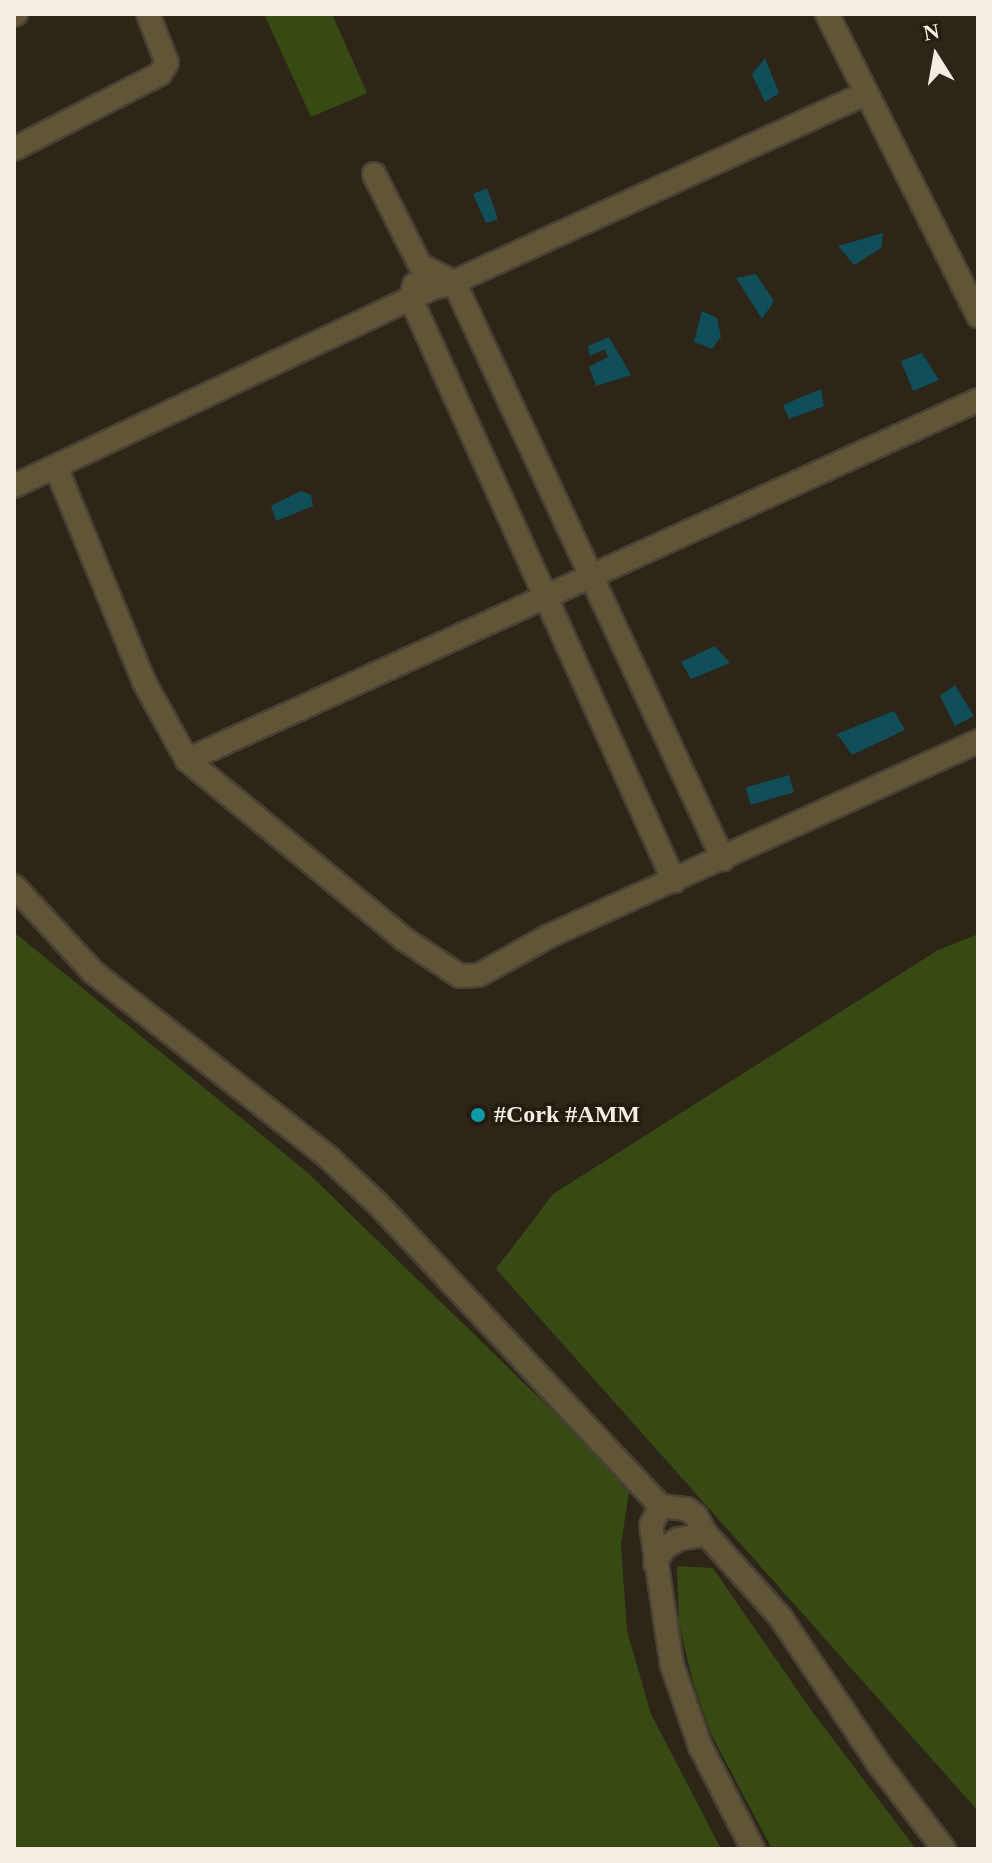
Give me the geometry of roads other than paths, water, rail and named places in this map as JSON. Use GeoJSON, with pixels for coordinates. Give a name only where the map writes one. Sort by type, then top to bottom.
{"type":"FeatureCollection","features":[{"type":"Feature","properties":{"kind":"street"},"geometry":{"type":"LineString","coordinates":[[14,149],[160,74],[167,63],[148,14]]}},
{"type":"Feature","properties":{"kind":"street"},"geometry":{"type":"LineString","coordinates":[[827,14],[864,94],[978,316]]}},
{"type":"Feature","properties":{"kind":"street"},"geometry":{"type":"LineString","coordinates":[[14,486],[411,299],[864,94]]}},
{"type":"Feature","properties":{"kind":"street"},"geometry":{"type":"LineString","coordinates":[[374,174],[420,265],[454,282],[723,859]]}},
{"type":"Feature","properties":{"kind":"street"},"geometry":{"type":"LineString","coordinates":[[420,265],[411,299],[674,881]]}},
{"type":"Feature","properties":{"kind":"street"},"geometry":{"type":"LineString","coordinates":[[187,760],[978,400]]}},
{"type":"Feature","properties":{"kind":"street"},"geometry":{"type":"LineString","coordinates":[[56,467],[144,682],[187,760],[404,939],[460,976],[479,975],[549,936],[978,741]]}},
{"type":"Feature","properties":{"kind":"street"},"geometry":{"type":"LineString","coordinates":[[14,886],[93,972],[286,1123],[377,1203],[661,1506],[687,1509],[781,1618],[878,1763],[944,1849]]}},
{"type":"Feature","properties":{"kind":"street"},"geometry":{"type":"LineString","coordinates":[[661,1506],[651,1525],[666,1642],[686,1711],[718,1785],[753,1849]]}},
{"type":"Feature","properties":{"kind":"street"},"geometry":{"type":"LineString","coordinates":[[655,1563],[665,1547],[679,1539],[706,1534]]}},
{"type":"Feature","properties":{"kind":"water"},"geometry":{"type":"Polygon","coordinates":[[[765,58],[779,93],[765,102],[752,74],[765,58]]]}},
{"type":"Feature","properties":{"kind":"water"},"geometry":{"type":"Polygon","coordinates":[[[487,188],[498,219],[486,223],[473,194],[487,188]]]}},
{"type":"Feature","properties":{"kind":"water"},"geometry":{"type":"Polygon","coordinates":[[[883,233],[881,248],[854,265],[838,246],[883,233]]]}},
{"type":"Feature","properties":{"kind":"water"},"geometry":{"type":"Polygon","coordinates":[[[756,274],[774,301],[762,319],[736,278],[756,274]]]}},
{"type":"Feature","properties":{"kind":"water"},"geometry":{"type":"Polygon","coordinates":[[[702,311],[717,318],[721,337],[712,349],[694,342],[702,311]]]}},
{"type":"Feature","properties":{"kind":"water"},"geometry":{"type":"Polygon","coordinates":[[[609,337],[631,375],[596,386],[589,367],[608,357],[605,349],[590,356],[588,346],[609,337]]]}},
{"type":"Feature","properties":{"kind":"water"},"geometry":{"type":"Polygon","coordinates":[[[922,353],[939,380],[913,391],[901,361],[922,353]]]}},
{"type":"Feature","properties":{"kind":"water"},"geometry":{"type":"Polygon","coordinates":[[[821,389],[824,406],[789,419],[783,405],[821,389]]]}},
{"type":"Feature","properties":{"kind":"water"},"geometry":{"type":"Polygon","coordinates":[[[301,491],[311,495],[313,506],[276,521],[271,506],[301,491]]]}},
{"type":"Feature","properties":{"kind":"water"},"geometry":{"type":"Polygon","coordinates":[[[715,646],[730,663],[691,679],[681,662],[715,646]]]}},
{"type":"Feature","properties":{"kind":"water"},"geometry":{"type":"Polygon","coordinates":[[[955,685],[974,716],[955,726],[940,696],[955,685]]]}},
{"type":"Feature","properties":{"kind":"water"},"geometry":{"type":"Polygon","coordinates":[[[894,711],[905,730],[852,755],[837,734],[894,711]]]}},
{"type":"Feature","properties":{"kind":"water"},"geometry":{"type":"Polygon","coordinates":[[[789,775],[794,792],[751,805],[746,787],[789,775]]]}},
{"type":"Feature","properties":{"kind":"place","name":"#Cork #AMM"},"geometry":{"type":"Point","coordinates":[478,1115]}}]}
